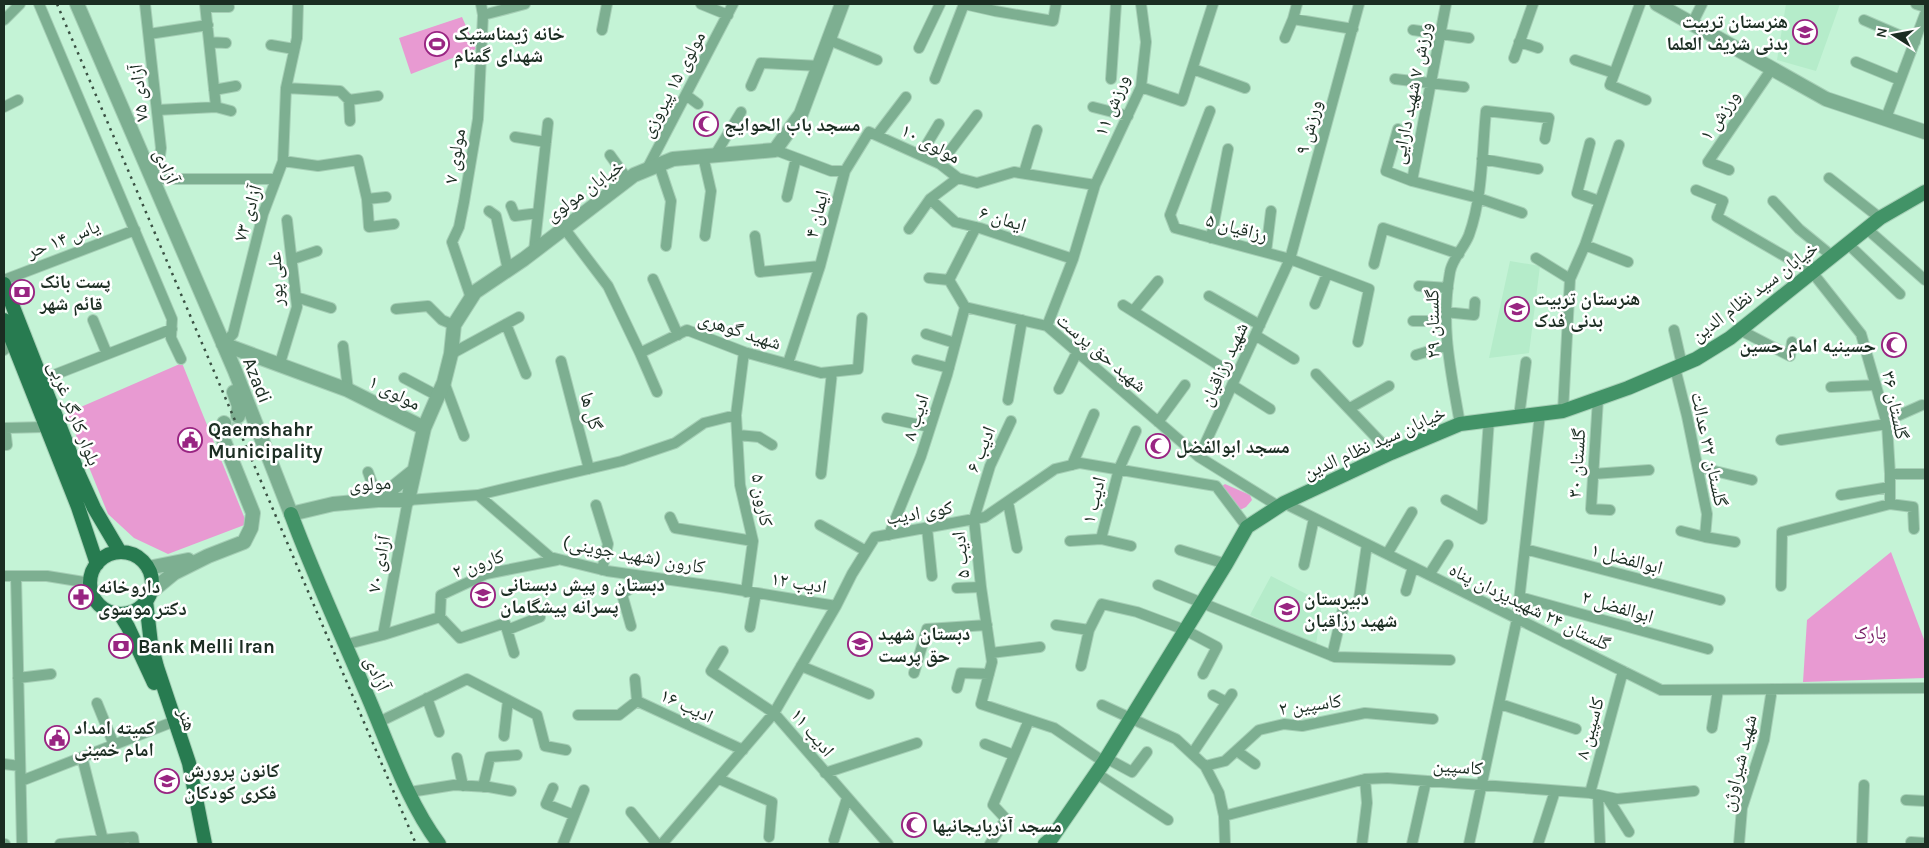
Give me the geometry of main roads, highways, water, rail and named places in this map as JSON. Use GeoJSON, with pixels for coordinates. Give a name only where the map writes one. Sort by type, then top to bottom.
{"type":"FeatureCollection","features":[{"type":"Feature","properties":{"kind":"main road","name":"خیابان سید نظام الدین"},"geometry":{"type":"LineString","coordinates":[[1046,844],[1102,764],[1226,564],[1246,527],[1281,505],[1392,453],[1460,424],[1563,411],[1598,399],[1696,359],[1730,338],[1880,218],[1925,192]]}},
{"type":"Feature","properties":{"kind":"main road","name":"بلوار کارگر غربی"},"geometry":{"type":"LineString","coordinates":[[4,284],[41,380],[51,424],[97,564]]}},
{"type":"Feature","properties":{"kind":"main road","name":"بلوار کارگر غربی"},"geometry":{"type":"LineString","coordinates":[[4,320],[8,346],[94,508],[120,552]]}},
{"type":"Feature","properties":{"kind":"main road","name":"آزادی"},"geometry":{"type":"LineString","coordinates":[[291,514],[313,573],[424,824],[439,844]]}},
{"type":"Feature","properties":{"kind":"main road"},"geometry":{"type":"LineString","coordinates":[[149,596],[142,606],[132,613],[120,614],[110,612],[102,608],[96,601],[90,583],[92,573],[104,557],[120,552],[134,555],[144,562],[148,568],[151,578],[149,596],[151,644],[189,763],[205,844]]}},
{"type":"Feature","properties":{"kind":"main road","name":"هنر"},"geometry":{"type":"LineString","coordinates":[[120,614],[153,680],[170,723],[183,764],[198,844]]}},
{"type":"Feature","properties":{"kind":"tunnel"},"geometry":{"type":"LineString","coordinates":[[230,431],[243,425]]}},
{"type":"Feature","properties":{"kind":"railway"},"geometry":{"type":"LineString","coordinates":[[57,4],[416,844]]}},
{"type":"Feature","properties":{"kind":"place","name":"هنرستان تربیت بدنی شریف العلما"},"geometry":{"type":"Point","coordinates":[1805,32]}},
{"type":"Feature","properties":{"kind":"place","name":"خانه ژیمناستیک شهدای گمنام"},"geometry":{"type":"Point","coordinates":[437,44]}},
{"type":"Feature","properties":{"kind":"place","name":"مسجد باب الحوایج"},"geometry":{"type":"Point","coordinates":[706,124]}},
{"type":"Feature","properties":{"kind":"place","name":"پست بانک قائم شهر"},"geometry":{"type":"Point","coordinates":[22,292]}},
{"type":"Feature","properties":{"kind":"place","name":"هنرستان تربیت بدنی فدک"},"geometry":{"type":"Point","coordinates":[1517,309]}},
{"type":"Feature","properties":{"kind":"place","name":"حسینیه امام حسین"},"geometry":{"type":"Point","coordinates":[1894,345]}},
{"type":"Feature","properties":{"kind":"place","name":"Qaemshahr Municipality"},"geometry":{"type":"Point","coordinates":[190,440]}},
{"type":"Feature","properties":{"kind":"place","name":"مسجد ابوالفضل"},"geometry":{"type":"Point","coordinates":[1158,446]}},
{"type":"Feature","properties":{"kind":"place","name":"دبستان و پیش دبستانی پسرانه پیشگامان"},"geometry":{"type":"Point","coordinates":[483,595]}},
{"type":"Feature","properties":{"kind":"place","name":"داروخانه دکتر موسوی"},"geometry":{"type":"Point","coordinates":[81,597]}},
{"type":"Feature","properties":{"kind":"place","name":"دبیرستان شهید رزاقیان"},"geometry":{"type":"Point","coordinates":[1287,609]}},
{"type":"Feature","properties":{"kind":"place","name":"دبستان شهید حق پرست"},"geometry":{"type":"Point","coordinates":[860,644]}},
{"type":"Feature","properties":{"kind":"place","name":"Bank Melli Iran"},"geometry":{"type":"Point","coordinates":[121,646]}},
{"type":"Feature","properties":{"kind":"place","name":"کمیته امداد امام خمینی"},"geometry":{"type":"Point","coordinates":[57,738]}},
{"type":"Feature","properties":{"kind":"place","name":"کانون پرورش فکری کودکان"},"geometry":{"type":"Point","coordinates":[167,781]}},
{"type":"Feature","properties":{"kind":"place","name":"مسجد آذربایجانیها"},"geometry":{"type":"Point","coordinates":[914,825]}},
{"type":"Feature","properties":{"kind":"park label","name":"پارک"},"geometry":{"type":"Point","coordinates":[1870,632]}}]}
